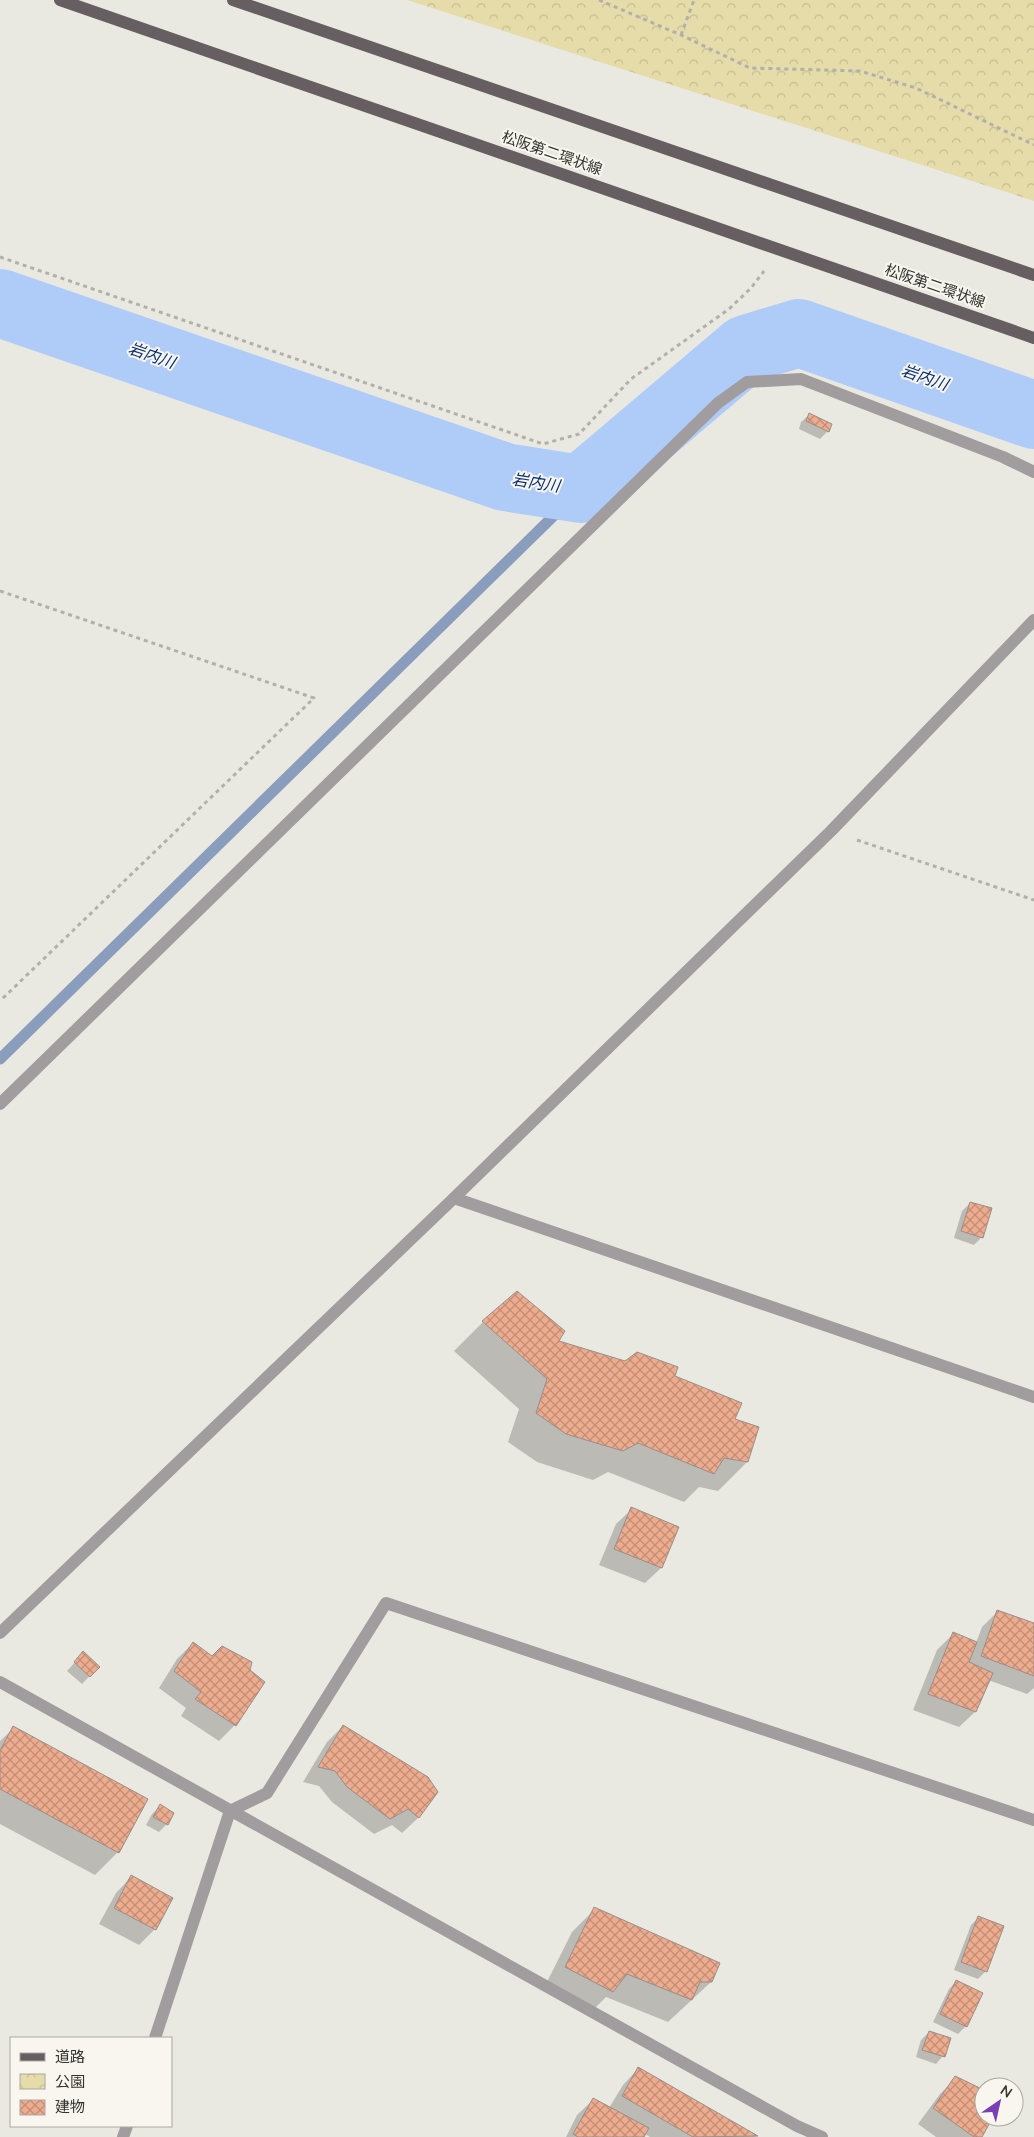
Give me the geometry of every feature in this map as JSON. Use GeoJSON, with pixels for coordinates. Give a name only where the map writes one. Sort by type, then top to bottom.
{"type":"FeatureCollection","features":[{"type":"Feature","properties":{"kind":"main road","name":"松阪第二環状線"},"geometry":{"type":"LineString","coordinates":[[60,0],[1034,338]]}},
{"type":"Feature","properties":{"kind":"main road"},"geometry":{"type":"LineString","coordinates":[[233,0],[1034,275]]}},
{"type":"Feature","properties":{"kind":"street"},"geometry":{"type":"LineString","coordinates":[[0,1104],[711,410],[747,382],[801,380],[1002,457],[1034,472]]}},
{"type":"Feature","properties":{"kind":"street"},"geometry":{"type":"LineString","coordinates":[[0,1634],[454,1198],[831,831],[1034,620]]}},
{"type":"Feature","properties":{"kind":"street"},"geometry":{"type":"LineString","coordinates":[[454,1198],[1034,1397]]}},
{"type":"Feature","properties":{"kind":"street"},"geometry":{"type":"LineString","coordinates":[[156,2037],[230,1810],[267,1793],[386,1603],[1034,1820]]}},
{"type":"Feature","properties":{"kind":"street"},"geometry":{"type":"LineString","coordinates":[[0,1682],[797,2126],[822,2137]]}},
{"type":"Feature","properties":{"kind":"path"},"geometry":{"type":"LineString","coordinates":[[599,0],[681,35],[750,68],[860,71],[916,88],[1034,145]]}},
{"type":"Feature","properties":{"kind":"path"},"geometry":{"type":"LineString","coordinates":[[681,35],[694,0]]}},
{"type":"Feature","properties":{"kind":"path"},"geometry":{"type":"LineString","coordinates":[[0,258],[543,444],[579,434],[631,379],[729,309],[752,288],[780,250]]}},
{"type":"Feature","properties":{"kind":"path"},"geometry":{"type":"LineString","coordinates":[[0,591],[314,698],[0,1001]]}},
{"type":"Feature","properties":{"kind":"path"},"geometry":{"type":"LineString","coordinates":[[831,831],[1034,900]]}},
{"type":"Feature","properties":{"kind":"green space"},"geometry":{"type":"Polygon","coordinates":[[[407,0],[1034,0],[1034,201],[407,0]]]}},
{"type":"Feature","properties":{"kind":"building"},"geometry":{"type":"Polygon","coordinates":[[[809,413],[832,424],[829,432],[806,421],[809,413]]]}},
{"type":"Feature","properties":{"kind":"building"},"geometry":{"type":"Polygon","coordinates":[[[970,1202],[992,1208],[983,1238],[961,1231],[970,1202]]]}},
{"type":"Feature","properties":{"kind":"building"},"geometry":{"type":"Polygon","coordinates":[[[517,1291],[565,1331],[559,1341],[625,1361],[637,1352],[678,1367],[675,1376],[742,1403],[735,1419],[759,1427],[748,1462],[724,1458],[714,1474],[638,1443],[623,1451],[566,1434],[536,1413],[547,1379],[482,1321],[517,1291]]]}},
{"type":"Feature","properties":{"kind":"building"},"geometry":{"type":"Polygon","coordinates":[[[631,1507],[679,1527],[662,1568],[614,1549],[631,1507]]]}},
{"type":"Feature","properties":{"kind":"building"},"geometry":{"type":"Polygon","coordinates":[[[997,1610],[1034,1623],[1034,1676],[981,1656],[997,1610]]]}},
{"type":"Feature","properties":{"kind":"building"},"geometry":{"type":"Polygon","coordinates":[[[953,1632],[977,1642],[969,1662],[993,1673],[976,1712],[928,1694],[953,1632]]]}},
{"type":"Feature","properties":{"kind":"building"},"geometry":{"type":"Polygon","coordinates":[[[193,1642],[212,1656],[222,1646],[252,1662],[250,1670],[265,1682],[236,1726],[195,1699],[201,1692],[174,1671],[193,1642]]]}},
{"type":"Feature","properties":{"kind":"building"},"geometry":{"type":"Polygon","coordinates":[[[83,1651],[100,1667],[90,1677],[74,1662],[83,1651]]]}},
{"type":"Feature","properties":{"kind":"building"},"geometry":{"type":"Polygon","coordinates":[[[343,1725],[428,1777],[438,1792],[419,1818],[408,1809],[390,1819],[347,1787],[335,1771],[318,1767],[343,1725]]]}},
{"type":"Feature","properties":{"kind":"building"},"geometry":{"type":"Polygon","coordinates":[[[13,1726],[148,1799],[119,1853],[0,1789],[0,1751],[13,1726]]]}},
{"type":"Feature","properties":{"kind":"building"},"geometry":{"type":"Polygon","coordinates":[[[160,1804],[174,1813],[168,1825],[153,1817],[160,1804]]]}},
{"type":"Feature","properties":{"kind":"building"},"geometry":{"type":"Polygon","coordinates":[[[131,1875],[173,1898],[156,1930],[114,1908],[131,1875]]]}},
{"type":"Feature","properties":{"kind":"building"},"geometry":{"type":"Polygon","coordinates":[[[594,1907],[720,1963],[712,1982],[700,1982],[692,2000],[627,1974],[613,1992],[565,1967],[594,1907]]]}},
{"type":"Feature","properties":{"kind":"building"},"geometry":{"type":"Polygon","coordinates":[[[978,1916],[1004,1926],[987,1972],[961,1962],[978,1916]]]}},
{"type":"Feature","properties":{"kind":"building"},"geometry":{"type":"Polygon","coordinates":[[[956,1980],[983,1993],[967,2027],[940,2014],[956,1980]]]}},
{"type":"Feature","properties":{"kind":"building"},"geometry":{"type":"Polygon","coordinates":[[[929,2031],[951,2038],[945,2057],[922,2050],[929,2031]]]}},
{"type":"Feature","properties":{"kind":"building"},"geometry":{"type":"Polygon","coordinates":[[[638,2067],[758,2136],[693,2137],[622,2096],[638,2067]]]}},
{"type":"Feature","properties":{"kind":"building"},"geometry":{"type":"Polygon","coordinates":[[[955,2076],[974,2085],[974,2127],[988,2127],[982,2137],[974,2137],[933,2108],[955,2076]]]}},
{"type":"Feature","properties":{"kind":"building"},"geometry":{"type":"Polygon","coordinates":[[[593,2098],[649,2128],[644,2137],[578,2137],[573,2134],[593,2098]]]}},
{"type":"Feature","properties":{"kind":"waterway","name":"岩内川"},"geometry":{"type":"LineString","coordinates":[[0,303],[505,477],[581,489],[746,349],[799,333],[1034,415]]}},
{"type":"Feature","properties":{"kind":"waterway"},"geometry":{"type":"LineString","coordinates":[[0,1059],[581,489]]}}]}
